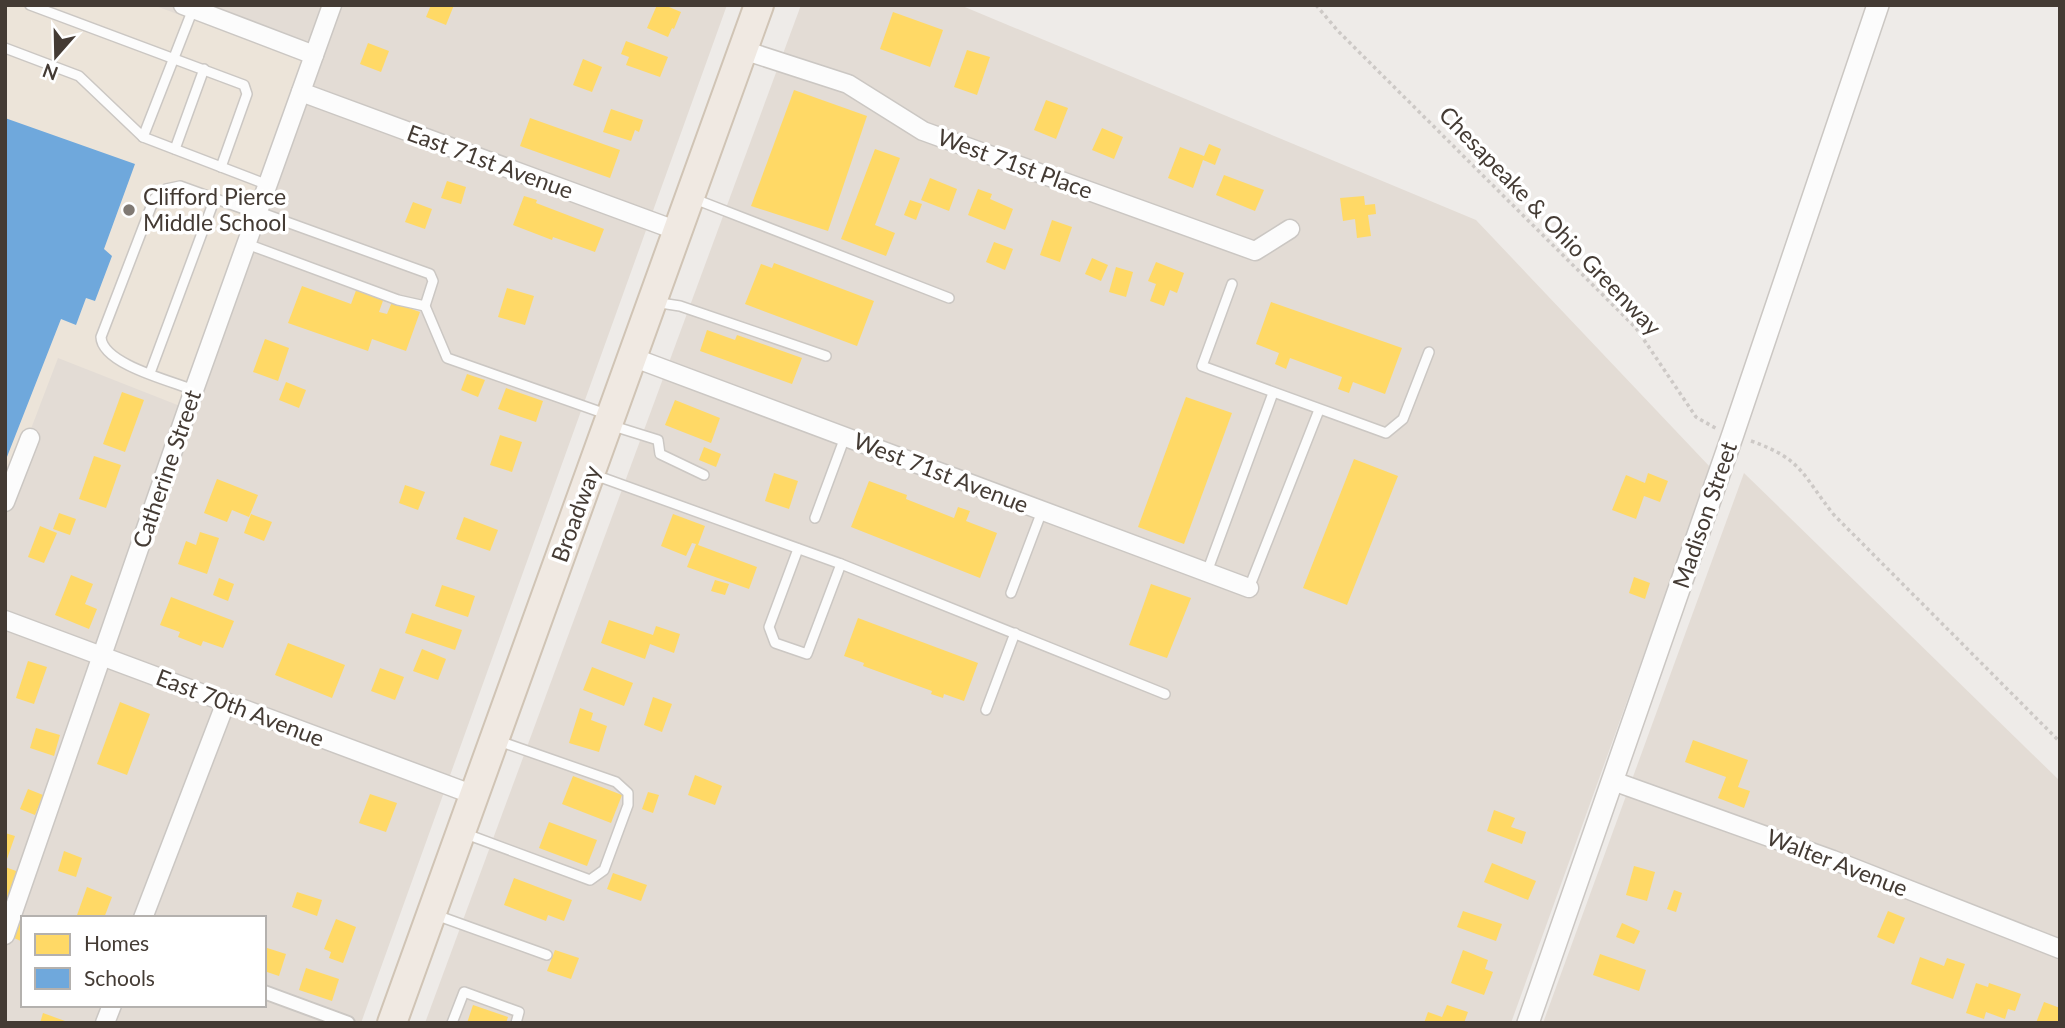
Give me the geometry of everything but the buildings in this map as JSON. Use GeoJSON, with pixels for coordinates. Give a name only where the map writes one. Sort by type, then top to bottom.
{"type":"FeatureCollection","features":[{"type":"Feature","properties":{"kind":"main road","name":"Broadway"},"geometry":{"type":"LineString","coordinates":[[392,1023],[759,5]]}},
{"type":"Feature","properties":{"kind":"street","name":"Catherine Street"},"geometry":{"type":"LineString","coordinates":[[5,935],[194,390],[332,5]]}},
{"type":"Feature","properties":{"kind":"street","name":"Madison Street"},"geometry":{"type":"LineString","coordinates":[[1528,1023],[1733,435],[1878,5]]}},
{"type":"Feature","properties":{"kind":"street"},"geometry":{"type":"LineString","coordinates":[[188,7],[314,54]]}},
{"type":"Feature","properties":{"kind":"street","name":"West 71st Place"},"geometry":{"type":"LineString","coordinates":[[743,50],[848,85],[923,131],[1255,251],[1290,229]]}},
{"type":"Feature","properties":{"kind":"street","name":"East 71st Avenue"},"geometry":{"type":"LineString","coordinates":[[301,92],[678,232]]}},
{"type":"Feature","properties":{"kind":"street","name":"West 71st Avenue"},"geometry":{"type":"LineString","coordinates":[[632,357],[1250,588]]}},
{"type":"Feature","properties":{"kind":"street"},"geometry":{"type":"LineString","coordinates":[[5,502],[30,438]]}},
{"type":"Feature","properties":{"kind":"street","name":"East 70th Avenue"},"geometry":{"type":"LineString","coordinates":[[5,620],[474,795]]}},
{"type":"Feature","properties":{"kind":"street"},"geometry":{"type":"LineString","coordinates":[[145,916],[226,702]]}},
{"type":"Feature","properties":{"kind":"street","name":"Walter Avenue"},"geometry":{"type":"LineString","coordinates":[[1613,781],[1833,860],[2060,949]]}},
{"type":"Feature","properties":{"kind":"street"},"geometry":{"type":"LineString","coordinates":[[266,993],[348,1023]]}},
{"type":"Feature","properties":{"kind":"lane"},"geometry":{"type":"LineString","coordinates":[[30,5],[244,85],[247,93],[221,167]]}},
{"type":"Feature","properties":{"kind":"lane"},"geometry":{"type":"LineString","coordinates":[[144,137],[174,58],[188,7]]}},
{"type":"Feature","properties":{"kind":"lane"},"geometry":{"type":"LineString","coordinates":[[5,48],[79,76],[144,137],[268,185]]}},
{"type":"Feature","properties":{"kind":"lane"},"geometry":{"type":"LineString","coordinates":[[175,149],[204,69]]}},
{"type":"Feature","properties":{"kind":"lane"},"geometry":{"type":"LineString","coordinates":[[194,390],[121,362],[103,348],[100,337],[154,200],[166,189],[180,186],[430,274],[432,281],[425,306],[447,358],[658,440],[660,454],[704,475]]}},
{"type":"Feature","properties":{"kind":"lane"},"geometry":{"type":"LineString","coordinates":[[690,197],[949,298]]}},
{"type":"Feature","properties":{"kind":"lane"},"geometry":{"type":"LineString","coordinates":[[150,373],[215,198]]}},
{"type":"Feature","properties":{"kind":"lane"},"geometry":{"type":"LineString","coordinates":[[247,244],[398,300],[425,306]]}},
{"type":"Feature","properties":{"kind":"lane"},"geometry":{"type":"LineString","coordinates":[[1232,284],[1202,366],[1319,410],[1386,433],[1403,419],[1429,352]]}},
{"type":"Feature","properties":{"kind":"lane"},"geometry":{"type":"LineString","coordinates":[[653,301],[680,306],[826,356]]}},
{"type":"Feature","properties":{"kind":"lane"},"geometry":{"type":"LineString","coordinates":[[1207,572],[1273,393]]}},
{"type":"Feature","properties":{"kind":"lane"},"geometry":{"type":"LineString","coordinates":[[1250,588],[1319,410]]}},
{"type":"Feature","properties":{"kind":"lane"},"geometry":{"type":"LineString","coordinates":[[815,517],[845,437]]}},
{"type":"Feature","properties":{"kind":"lane"},"geometry":{"type":"LineString","coordinates":[[590,474],[841,564],[1165,694]]}},
{"type":"Feature","properties":{"kind":"lane"},"geometry":{"type":"LineString","coordinates":[[1011,593],[1042,511]]}},
{"type":"Feature","properties":{"kind":"lane"},"geometry":{"type":"LineString","coordinates":[[798,549],[769,627],[775,643],[807,654],[841,564]]}},
{"type":"Feature","properties":{"kind":"lane"},"geometry":{"type":"LineString","coordinates":[[986,710],[1015,633]]}},
{"type":"Feature","properties":{"kind":"lane"},"geometry":{"type":"LineString","coordinates":[[461,832],[590,880],[604,870],[628,805],[628,793],[615,782],[495,739]]}},
{"type":"Feature","properties":{"kind":"lane"},"geometry":{"type":"LineString","coordinates":[[432,913],[547,955]]}},
{"type":"Feature","properties":{"kind":"lane"},"geometry":{"type":"LineString","coordinates":[[452,1023],[464,992],[519,1012],[516,1023]]}},
{"type":"Feature","properties":{"kind":"path","name":"Chesapeake & Ohio Greenway"},"geometry":{"type":"LineString","coordinates":[[1315,5],[1636,328],[1696,417],[1707,425],[1774,449],[1793,461],[1806,474],[1834,515],[2060,742]]}},
{"type":"Feature","properties":{"kind":"shaded area"},"geometry":{"type":"Polygon","coordinates":[[[5,5],[727,5],[361,1023],[5,1023],[5,5]]]}},
{"type":"Feature","properties":{"kind":"shaded area","name":"Clifford Pierce Middle School"},"geometry":{"type":"Polygon","coordinates":[[[5,5],[153,5],[306,62],[180,406],[58,358],[5,497],[5,5]]]}},
{"type":"Feature","properties":{"kind":"shaded area"},"geometry":{"type":"Polygon","coordinates":[[[801,5],[960,5],[1476,220],[1711,468],[1511,1023],[425,1023],[801,5]]]}},
{"type":"Feature","properties":{"kind":"shaded area"},"geometry":{"type":"Polygon","coordinates":[[[1744,473],[2060,781],[2060,1023],[1543,1023],[1744,473]]]}},
{"type":"Feature","properties":{"kind":"place","name":"Clifford Pierce Middle School"},"geometry":{"type":"Point","coordinates":[129,210]}}]}
